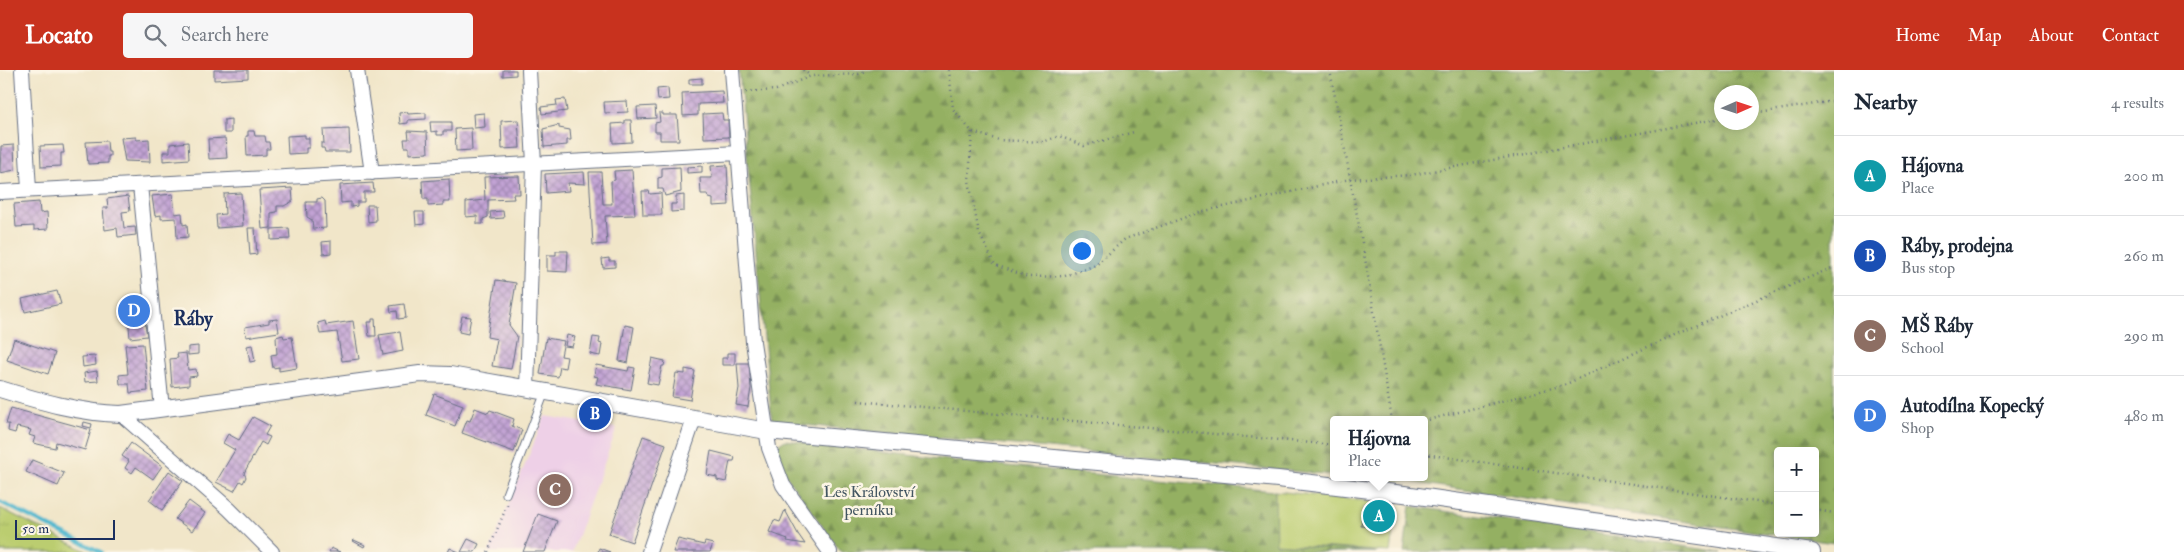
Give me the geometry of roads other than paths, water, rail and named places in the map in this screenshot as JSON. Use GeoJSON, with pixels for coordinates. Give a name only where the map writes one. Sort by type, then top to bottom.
{"type":"FeatureCollection","features":[{"type":"Feature","properties":{"kind":"street"},"geometry":{"type":"LineString","coordinates":[[22,70],[29,190]]}},
{"type":"Feature","properties":{"kind":"street"},"geometry":{"type":"LineString","coordinates":[[357,70],[372,173]]}},
{"type":"Feature","properties":{"kind":"street"},"geometry":{"type":"LineString","coordinates":[[527,389],[534,164],[529,70]]}},
{"type":"Feature","properties":{"kind":"street"},"geometry":{"type":"LineString","coordinates":[[732,70],[754,342],[769,448],[782,485],[830,552]]}},
{"type":"Feature","properties":{"kind":"street"},"geometry":{"type":"LineString","coordinates":[[0,192],[738,153]]}},
{"type":"Feature","properties":{"kind":"street"},"geometry":{"type":"LineString","coordinates":[[140,185],[162,409]]}},
{"type":"Feature","properties":{"kind":"street"},"geometry":{"type":"LineString","coordinates":[[0,389],[33,399],[99,413],[121,414],[420,374],[450,375],[767,431],[1297,481],[1404,494],[1812,552]]}},
{"type":"Feature","properties":{"kind":"street"},"geometry":{"type":"LineString","coordinates":[[121,414],[229,509],[272,552]]}},
{"type":"Feature","properties":{"kind":"street"},"geometry":{"type":"LineString","coordinates":[[649,552],[694,419]]}},
{"type":"Feature","properties":{"kind":"lane"},"geometry":{"type":"LineString","coordinates":[[506,494],[545,392]]}},
{"type":"Feature","properties":{"kind":"waterway"},"geometry":{"type":"LineString","coordinates":[[0,502],[101,552]]}},
{"type":"Feature","properties":{"kind":"place","name":"Autodílna Kopecký"},"geometry":{"type":"Point","coordinates":[134,311]}},
{"type":"Feature","properties":{"kind":"place","name":"Ráby, prodejna"},"geometry":{"type":"Point","coordinates":[595,414]}},
{"type":"Feature","properties":{"kind":"place","name":"MŠ Ráby"},"geometry":{"type":"Point","coordinates":[555,490]}},
{"type":"Feature","properties":{"kind":"place","name":"Hájovna"},"geometry":{"type":"Point","coordinates":[1379,516]}},
{"type":"Feature","properties":{"kind":"district","name":"Ráby"},"geometry":{"type":"Point","coordinates":[193,319]}},
{"type":"Feature","properties":{"kind":"park label","name":"Les Království perníku"},"geometry":{"type":"Point","coordinates":[869,501]}}]}
